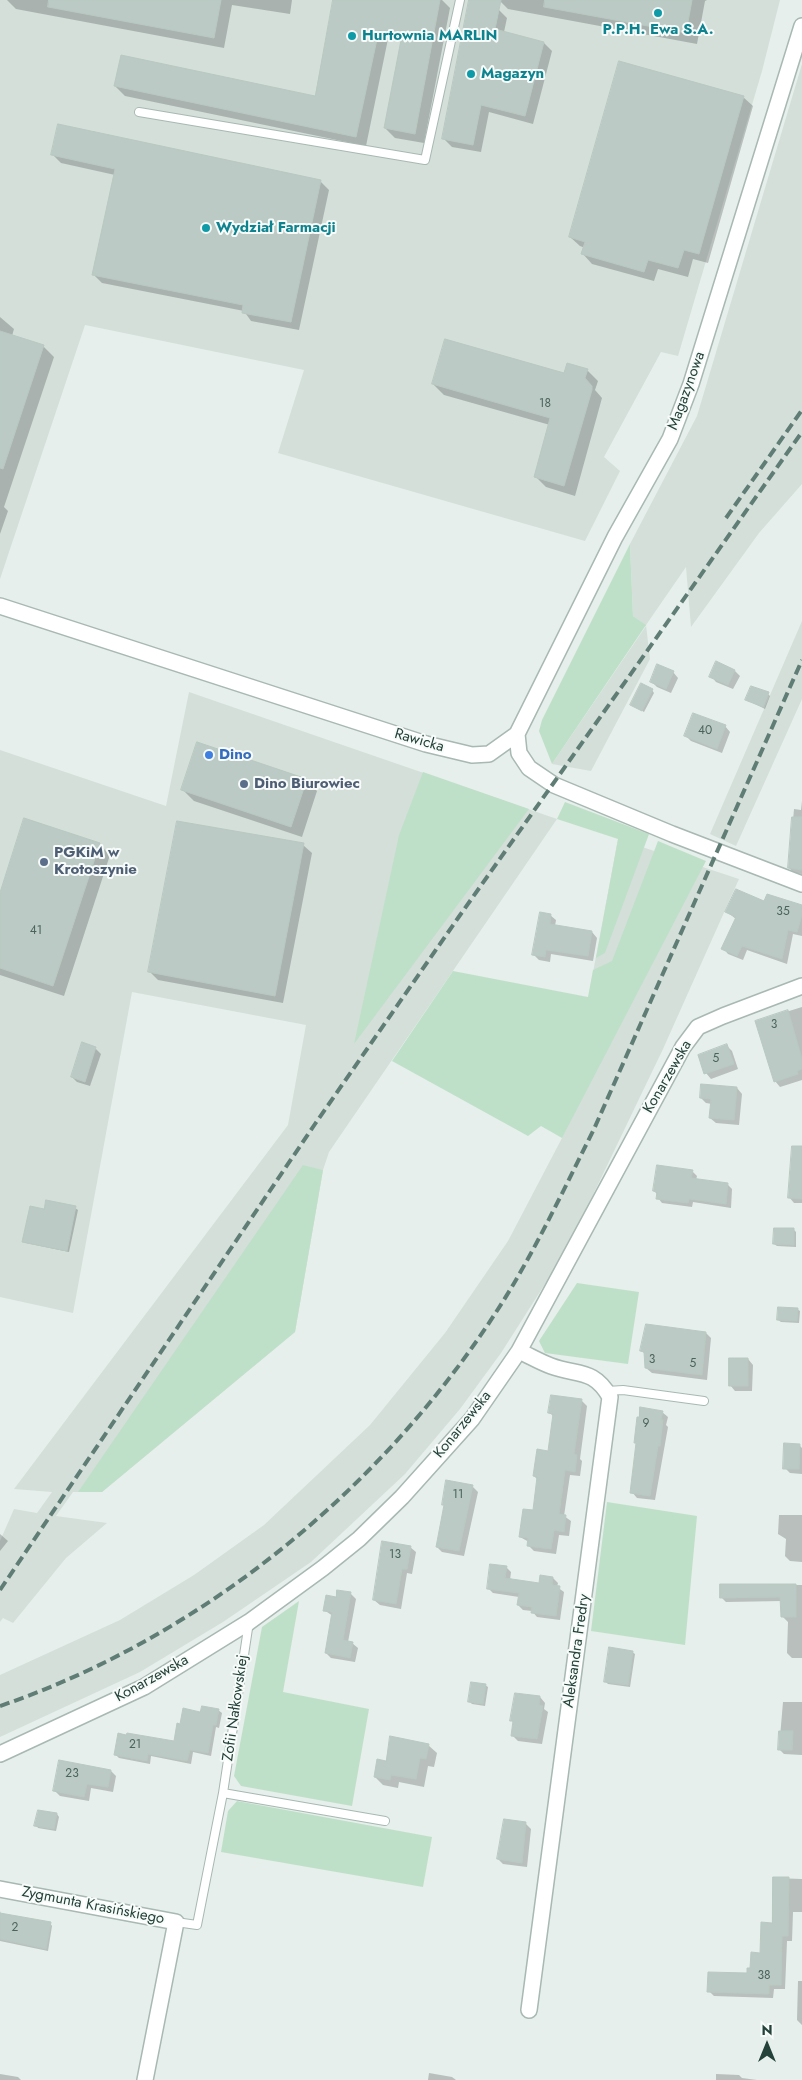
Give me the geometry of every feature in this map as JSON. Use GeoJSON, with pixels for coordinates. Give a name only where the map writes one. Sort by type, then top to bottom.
{"type":"FeatureCollection","features":[{"type":"Feature","properties":{"kind":"street","name":"Magazynowa"},"geometry":{"type":"LineString","coordinates":[[517,734],[615,537],[670,439],[691,384],[802,26]]}},
{"type":"Feature","properties":{"kind":"street","name":"Rawicka"},"geometry":{"type":"LineString","coordinates":[[0,606],[426,744],[472,755],[489,754],[517,734]]}},
{"type":"Feature","properties":{"kind":"street"},"geometry":{"type":"LineString","coordinates":[[517,734],[519,752],[529,768],[554,785],[672,834],[802,884]]}},
{"type":"Feature","properties":{"kind":"street","name":"Konarzewska"},"geometry":{"type":"LineString","coordinates":[[0,1754],[144,1687],[248,1622],[323,1568],[359,1539],[402,1497],[472,1419],[519,1350],[683,1047],[698,1028],[723,1016],[802,986]]}},
{"type":"Feature","properties":{"kind":"street"},"geometry":{"type":"LineString","coordinates":[[519,1350],[551,1366],[589,1375],[603,1384],[607,1391]]}},
{"type":"Feature","properties":{"kind":"street","name":"Aleksandra Fredry"},"geometry":{"type":"LineString","coordinates":[[529,2010],[609,1405],[610,1397],[607,1391]]}},
{"type":"Feature","properties":{"kind":"street","name":"Zygmunta Krasińskiego"},"geometry":{"type":"LineString","coordinates":[[0,1889],[176,1922],[145,2080]]}},
{"type":"Feature","properties":{"kind":"lane"},"geometry":{"type":"LineString","coordinates":[[139,112],[425,160],[460,0]]}},
{"type":"Feature","properties":{"kind":"lane"},"geometry":{"type":"LineString","coordinates":[[607,1391],[623,1390],[704,1401]]}},
{"type":"Feature","properties":{"kind":"lane","name":"Zofii Nałkowskiej"},"geometry":{"type":"LineString","coordinates":[[176,1922],[197,1925],[223,1793],[248,1622]]}},
{"type":"Feature","properties":{"kind":"lane"},"geometry":{"type":"LineString","coordinates":[[223,1793],[385,1821]]}},
{"type":"Feature","properties":{"kind":"shaded area"},"geometry":{"type":"Polygon","coordinates":[[[0,0],[780,0],[762,71],[678,356],[661,352],[604,457],[620,471],[585,541],[278,453],[304,370],[85,325],[0,579],[0,0]]]}},
{"type":"Feature","properties":{"kind":"shaded area"},"geometry":{"type":"Polygon","coordinates":[[[802,64],[802,484],[759,533],[691,627],[686,567],[646,625],[650,659],[591,771],[552,764],[646,626],[633,616],[630,544],[697,416],[802,64]]]}},
{"type":"Feature","properties":{"kind":"shaded area"},"geometry":{"type":"Polygon","coordinates":[[[802,621],[802,699],[736,846],[710,834],[802,621]]]}},
{"type":"Feature","properties":{"kind":"shaded area"},"geometry":{"type":"Polygon","coordinates":[[[189,692],[557,819],[329,1152],[323,1170],[295,1332],[102,1492],[73,1492],[56,1516],[107,1523],[66,1558],[13,1623],[3,1618],[0,1622],[0,1541],[14,1509],[37,1513],[52,1492],[14,1489],[288,1125],[306,1025],[132,992],[73,1313],[0,1297],[0,750],[166,806],[189,692]]]}},
{"type":"Feature","properties":{"kind":"shaded area"},"geometry":{"type":"Polygon","coordinates":[[[618,839],[739,879],[663,1049],[566,1251],[501,1353],[460,1409],[405,1474],[311,1562],[223,1622],[140,1672],[0,1737],[0,1675],[120,1620],[194,1575],[264,1525],[370,1425],[445,1333],[508,1241],[562,1138],[618,839]]]}},
{"type":"Feature","properties":{"kind":"green space"},"geometry":{"type":"Polygon","coordinates":[[[630,544],[633,616],[646,625],[552,764],[539,731],[542,720],[630,544]]]}},
{"type":"Feature","properties":{"kind":"green space"},"geometry":{"type":"Polygon","coordinates":[[[423,772],[529,809],[354,1044],[399,835],[423,772]]]}},
{"type":"Feature","properties":{"kind":"green space"},"geometry":{"type":"Polygon","coordinates":[[[565,802],[649,834],[605,953],[596,958],[618,839],[557,819],[565,802]]]}},
{"type":"Feature","properties":{"kind":"green space"},"geometry":{"type":"Polygon","coordinates":[[[658,841],[706,861],[562,1138],[541,1126],[528,1136],[392,1061],[453,971],[588,997],[593,970],[612,961],[658,841]]]}},
{"type":"Feature","properties":{"kind":"green space"},"geometry":{"type":"Polygon","coordinates":[[[303,1165],[323,1170],[295,1332],[102,1492],[78,1492],[303,1165]]]}},
{"type":"Feature","properties":{"kind":"green space"},"geometry":{"type":"Polygon","coordinates":[[[577,1283],[639,1292],[628,1364],[545,1353],[539,1341],[577,1283]]]}},
{"type":"Feature","properties":{"kind":"green space"},"geometry":{"type":"Polygon","coordinates":[[[607,1502],[697,1516],[685,1645],[591,1631],[607,1502]]]}},
{"type":"Feature","properties":{"kind":"green space"},"geometry":{"type":"Polygon","coordinates":[[[299,1601],[283,1692],[369,1709],[352,1806],[241,1786],[234,1776],[262,1627],[299,1601]]]}},
{"type":"Feature","properties":{"kind":"green space"},"geometry":{"type":"Polygon","coordinates":[[[237,1801],[432,1837],[423,1887],[221,1852],[228,1811],[237,1801]]]}},
{"type":"Feature","properties":{"kind":"building"},"geometry":{"type":"Polygon","coordinates":[[[49,0],[221,0],[214,38],[48,7],[49,0]]]}},
{"type":"Feature","properties":{"kind":"building"},"geometry":{"type":"Polygon","coordinates":[[[333,0],[440,0],[415,134],[384,128],[402,35],[379,30],[356,137],[114,86],[121,55],[315,96],[333,0]]]}},
{"type":"Feature","properties":{"kind":"building"},"geometry":{"type":"Polygon","coordinates":[[[469,0],[501,0],[495,29],[544,42],[525,116],[481,105],[473,145],[442,139],[469,0]]]}},
{"type":"Feature","properties":{"kind":"building"},"geometry":{"type":"Polygon","coordinates":[[[545,0],[692,0],[686,33],[544,7],[545,0]]]}},
{"type":"Feature","properties":{"kind":"building"},"geometry":{"type":"Polygon","coordinates":[[[619,61],[744,96],[699,254],[684,250],[678,268],[648,260],[644,272],[581,254],[585,242],[569,237],[619,61]]]}},
{"type":"Feature","properties":{"kind":"building","name":"Wydział Farmacji"},"geometry":{"type":"Polygon","coordinates":[[[58,124],[321,180],[291,322],[242,313],[243,305],[92,275],[115,169],[51,155],[58,124]]]}},
{"type":"Feature","properties":{"kind":"building"},"geometry":{"type":"Polygon","coordinates":[[[0,331],[44,345],[3,469],[0,468],[0,331]]]}},
{"type":"Feature","properties":{"kind":"building"},"geometry":{"type":"Polygon","coordinates":[[[445,339],[564,373],[567,363],[588,369],[585,378],[592,386],[592,390],[564,486],[534,477],[550,418],[432,384],[445,339]]]}},
{"type":"Feature","properties":{"kind":"building"},"geometry":{"type":"Polygon","coordinates":[[[716,661],[735,670],[728,685],[709,677],[716,661]]]}},
{"type":"Feature","properties":{"kind":"building"},"geometry":{"type":"Polygon","coordinates":[[[657,664],[674,671],[666,689],[650,682],[657,664]]]}},
{"type":"Feature","properties":{"kind":"building"},"geometry":{"type":"Polygon","coordinates":[[[641,683],[653,689],[642,711],[630,705],[641,683]]]}},
{"type":"Feature","properties":{"kind":"building"},"geometry":{"type":"Polygon","coordinates":[[[751,686],[769,692],[763,707],[745,700],[751,686]]]}},
{"type":"Feature","properties":{"kind":"building"},"geometry":{"type":"Polygon","coordinates":[[[693,713],[726,725],[717,749],[684,736],[693,713]]]}},
{"type":"Feature","properties":{"kind":"building","name":"Dino Biurowiec"},"geometry":{"type":"Polygon","coordinates":[[[197,742],[307,779],[291,827],[181,790],[197,742]]]}},
{"type":"Feature","properties":{"kind":"building"},"geometry":{"type":"Polygon","coordinates":[[[792,817],[802,817],[802,870],[788,868],[792,817]]]}},
{"type":"Feature","properties":{"kind":"building"},"geometry":{"type":"Polygon","coordinates":[[[24,818],[100,843],[53,986],[0,968],[0,893],[24,818]]]}},
{"type":"Feature","properties":{"kind":"building"},"geometry":{"type":"Polygon","coordinates":[[[177,821],[304,843],[275,996],[148,972],[177,821]]]}},
{"type":"Feature","properties":{"kind":"building"},"geometry":{"type":"Polygon","coordinates":[[[736,889],[764,901],[767,894],[802,905],[802,915],[797,932],[788,930],[782,959],[742,946],[737,956],[721,949],[736,917],[725,912],[736,889]]]}},
{"type":"Feature","properties":{"kind":"building"},"geometry":{"type":"Polygon","coordinates":[[[540,912],[551,914],[550,924],[592,931],[588,956],[546,950],[545,957],[532,955],[540,912]]]}},
{"type":"Feature","properties":{"kind":"building"},"geometry":{"type":"Polygon","coordinates":[[[788,1010],[802,1059],[802,1069],[797,1071],[798,1074],[774,1082],[755,1021],[788,1010]]]}},
{"type":"Feature","properties":{"kind":"building"},"geometry":{"type":"Polygon","coordinates":[[[82,1042],[96,1047],[85,1082],[71,1077],[82,1042]]]}},
{"type":"Feature","properties":{"kind":"building"},"geometry":{"type":"Polygon","coordinates":[[[727,1044],[734,1064],[704,1074],[698,1055],[727,1044]]]}},
{"type":"Feature","properties":{"kind":"building"},"geometry":{"type":"Polygon","coordinates":[[[701,1084],[737,1087],[734,1120],[709,1118],[711,1099],[700,1098],[701,1084]]]}},
{"type":"Feature","properties":{"kind":"building"},"geometry":{"type":"Polygon","coordinates":[[[792,1146],[802,1146],[802,1199],[788,1198],[792,1146]]]}},
{"type":"Feature","properties":{"kind":"building"},"geometry":{"type":"Polygon","coordinates":[[[657,1165],[693,1170],[691,1178],[728,1183],[726,1204],[689,1199],[688,1203],[656,1199],[657,1192],[653,1191],[657,1165]]]}},
{"type":"Feature","properties":{"kind":"building"},"geometry":{"type":"Polygon","coordinates":[[[46,1200],[76,1206],[67,1251],[22,1242],[30,1206],[44,1209],[46,1200]]]}},
{"type":"Feature","properties":{"kind":"building"},"geometry":{"type":"Polygon","coordinates":[[[774,1228],[794,1228],[794,1245],[773,1244],[774,1228]]]}},
{"type":"Feature","properties":{"kind":"building"},"geometry":{"type":"Polygon","coordinates":[[[778,1307],[798,1308],[797,1321],[777,1320],[778,1307]]]}},
{"type":"Feature","properties":{"kind":"building"},"geometry":{"type":"Polygon","coordinates":[[[646,1324],[706,1332],[702,1375],[645,1368],[644,1352],[640,1351],[646,1324]]]}},
{"type":"Feature","properties":{"kind":"building"},"geometry":{"type":"Polygon","coordinates":[[[729,1358],[748,1358],[748,1386],[729,1386],[729,1358]]]}},
{"type":"Feature","properties":{"kind":"building"},"geometry":{"type":"Polygon","coordinates":[[[551,1395],[582,1399],[574,1454],[577,1455],[575,1472],[565,1470],[559,1514],[566,1515],[564,1532],[554,1530],[551,1549],[527,1546],[528,1538],[519,1537],[523,1509],[533,1510],[537,1477],[533,1476],[537,1449],[548,1451],[553,1414],[548,1413],[551,1395]]]}},
{"type":"Feature","properties":{"kind":"building"},"geometry":{"type":"Polygon","coordinates":[[[640,1407],[663,1411],[660,1446],[658,1446],[650,1496],[630,1493],[637,1417],[639,1417],[640,1407]]]}},
{"type":"Feature","properties":{"kind":"building"},"geometry":{"type":"Polygon","coordinates":[[[784,1443],[800,1444],[799,1469],[783,1469],[784,1443]]]}},
{"type":"Feature","properties":{"kind":"building"},"geometry":{"type":"Polygon","coordinates":[[[446,1480],[473,1485],[459,1551],[436,1547],[444,1505],[442,1505],[446,1480]]]}},
{"type":"Feature","properties":{"kind":"building"},"geometry":{"type":"Polygon","coordinates":[[[382,1541],[411,1546],[407,1569],[402,1569],[396,1604],[373,1600],[382,1541]]]}},
{"type":"Feature","properties":{"kind":"building"},"geometry":{"type":"Polygon","coordinates":[[[490,1564],[507,1566],[505,1578],[539,1583],[540,1575],[553,1577],[552,1585],[560,1586],[556,1616],[531,1613],[532,1607],[517,1605],[519,1593],[487,1589],[490,1564]]]}},
{"type":"Feature","properties":{"kind":"building"},"geometry":{"type":"Polygon","coordinates":[[[720,1584],[796,1584],[796,1617],[781,1617],[780,1597],[720,1598],[720,1584]]]}},
{"type":"Feature","properties":{"kind":"building"},"geometry":{"type":"Polygon","coordinates":[[[337,1590],[351,1592],[343,1640],[353,1642],[350,1658],[325,1653],[332,1612],[323,1611],[326,1595],[336,1597],[337,1590]]]}},
{"type":"Feature","properties":{"kind":"building"},"geometry":{"type":"Polygon","coordinates":[[[609,1647],[633,1651],[628,1685],[604,1682],[609,1647]]]}},
{"type":"Feature","properties":{"kind":"building"},"geometry":{"type":"Polygon","coordinates":[[[471,1682],[486,1684],[483,1704],[468,1702],[471,1682]]]}},
{"type":"Feature","properties":{"kind":"building"},"geometry":{"type":"Polygon","coordinates":[[[515,1693],[540,1696],[539,1705],[543,1706],[537,1739],[511,1736],[513,1721],[510,1721],[515,1693]]]}},
{"type":"Feature","properties":{"kind":"building"},"geometry":{"type":"Polygon","coordinates":[[[202,1706],[219,1709],[216,1725],[213,1725],[208,1753],[190,1750],[187,1761],[148,1754],[147,1761],[114,1755],[118,1733],[174,1741],[177,1723],[180,1724],[183,1708],[200,1712],[202,1706]]]}},
{"type":"Feature","properties":{"kind":"building"},"geometry":{"type":"Polygon","coordinates":[[[779,1731],[793,1731],[792,1750],[778,1750],[779,1731]]]}},
{"type":"Feature","properties":{"kind":"building"},"geometry":{"type":"Polygon","coordinates":[[[390,1736],[429,1744],[426,1759],[420,1758],[416,1779],[391,1775],[390,1780],[374,1777],[377,1759],[386,1761],[390,1736]]]}},
{"type":"Feature","properties":{"kind":"building"},"geometry":{"type":"Polygon","coordinates":[[[59,1760],[111,1770],[108,1787],[87,1784],[84,1797],[53,1791],[59,1760]]]}},
{"type":"Feature","properties":{"kind":"building"},"geometry":{"type":"Polygon","coordinates":[[[38,1810],[57,1813],[54,1829],[34,1826],[38,1810]]]}},
{"type":"Feature","properties":{"kind":"building"},"geometry":{"type":"Polygon","coordinates":[[[504,1819],[526,1822],[522,1863],[497,1859],[504,1819]]]}},
{"type":"Feature","properties":{"kind":"building"},"geometry":{"type":"Polygon","coordinates":[[[773,1877],[789,1877],[788,1936],[782,1936],[781,1985],[769,1985],[769,1994],[707,1992],[708,1972],[747,1973],[747,1968],[750,1968],[751,1952],[760,1953],[761,1922],[772,1923],[773,1877]]]}},
{"type":"Feature","properties":{"kind":"building"},"geometry":{"type":"Polygon","coordinates":[[[0,1913],[51,1922],[46,1949],[0,1939],[0,1913]]]}},
{"type":"Feature","properties":{"kind":"railway"},"geometry":{"type":"LineString","coordinates":[[726,518],[802,410]]}},
{"type":"Feature","properties":{"kind":"railway"},"geometry":{"type":"LineString","coordinates":[[0,1590],[315,1124],[458,918],[802,432]]}},
{"type":"Feature","properties":{"kind":"railway"},"geometry":{"type":"LineString","coordinates":[[0,1706],[78,1675],[153,1637],[225,1591],[293,1540],[356,1483],[414,1421],[467,1355],[524,1266],[594,1129],[802,660]]}},
{"type":"Feature","properties":{"kind":"place","name":"P.P.H. Ewa S.A."},"geometry":{"type":"Point","coordinates":[658,13]}},
{"type":"Feature","properties":{"kind":"place","name":"Hurtownia MARLIN"},"geometry":{"type":"Point","coordinates":[352,36]}},
{"type":"Feature","properties":{"kind":"place","name":"Magazyn"},"geometry":{"type":"Point","coordinates":[471,74]}},
{"type":"Feature","properties":{"kind":"place","name":"Wydział Farmacji"},"geometry":{"type":"Point","coordinates":[206,228]}},
{"type":"Feature","properties":{"kind":"place","name":"Dino"},"geometry":{"type":"Point","coordinates":[209,755]}},
{"type":"Feature","properties":{"kind":"place","name":"Dino Biurowiec"},"geometry":{"type":"Point","coordinates":[244,784]}},
{"type":"Feature","properties":{"kind":"place","name":"PGKiM w Krotoszynie"},"geometry":{"type":"Point","coordinates":[44,862]}}]}
